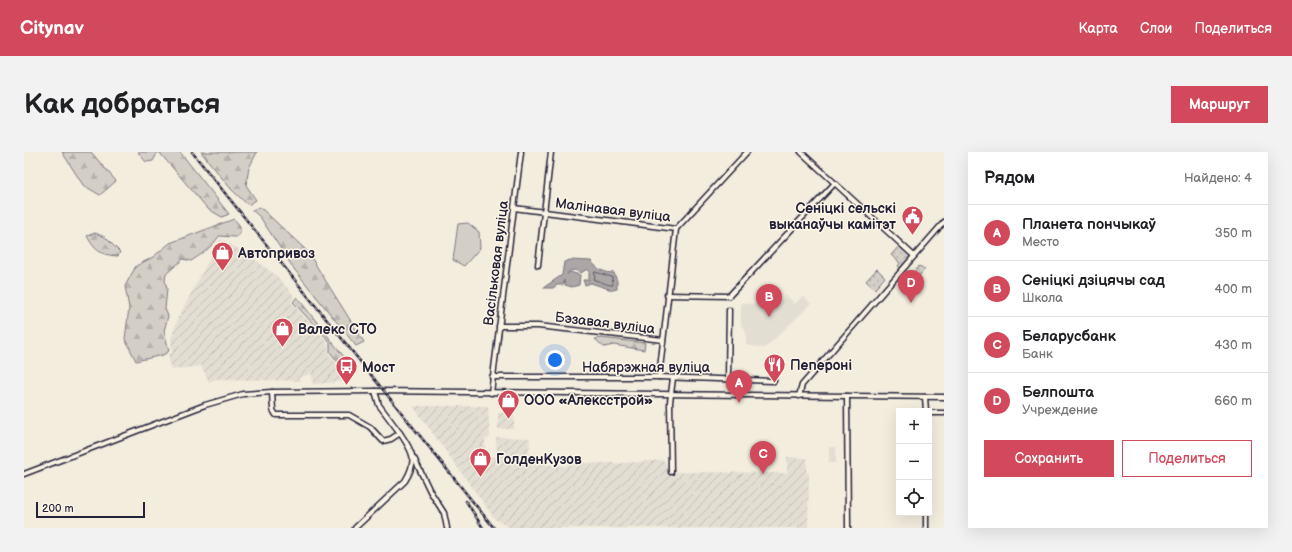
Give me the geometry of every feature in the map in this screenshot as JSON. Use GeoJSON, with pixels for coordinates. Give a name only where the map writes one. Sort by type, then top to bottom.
{"type":"FeatureCollection","features":[{"type":"Feature","properties":{"kind":"street","name":"Васільковая вуліца"},"geometry":{"type":"LineString","coordinates":[[491,393],[521,152]]}},
{"type":"Feature","properties":{"kind":"street"},"geometry":{"type":"LineString","coordinates":[[538,265],[551,152]]}},
{"type":"Feature","properties":{"kind":"street","name":"Малінавая вуліца"},"geometry":{"type":"LineString","coordinates":[[514,208],[676,229],[747,152]]}},
{"type":"Feature","properties":{"kind":"street"},"geometry":{"type":"LineString","coordinates":[[801,152],[914,256]]}},
{"type":"Feature","properties":{"kind":"street"},"geometry":{"type":"LineString","coordinates":[[667,295],[729,296],[834,184]]}},
{"type":"Feature","properties":{"kind":"street"},"geometry":{"type":"LineString","coordinates":[[799,396],[800,388],[944,222]]}},
{"type":"Feature","properties":{"kind":"street","name":"Бэзавая вуліца"},"geometry":{"type":"LineString","coordinates":[[499,326],[538,326],[662,340],[676,229]]}},
{"type":"Feature","properties":{"kind":"street","name":"Набярэжная вуліца"},"geometry":{"type":"LineString","coordinates":[[728,378],[729,310]]}},
{"type":"Feature","properties":{"kind":"street"},"geometry":{"type":"LineString","coordinates":[[658,377],[662,340]]}},
{"type":"Feature","properties":{"kind":"street","name":"Набярэжная вуліца"},"geometry":{"type":"LineString","coordinates":[[492,377],[658,377],[728,378],[774,381]]}},
{"type":"Feature","properties":{"kind":"street"},"geometry":{"type":"LineString","coordinates":[[671,472],[671,394],[673,378]]}},
{"type":"Feature","properties":{"kind":"street"},"geometry":{"type":"LineString","coordinates":[[375,391],[379,405],[400,433],[414,458],[446,519],[447,528]]}},
{"type":"Feature","properties":{"kind":"street"},"geometry":{"type":"LineString","coordinates":[[24,474],[215,401],[243,394],[272,392],[375,391],[944,397]]}},
{"type":"Feature","properties":{"kind":"street"},"geometry":{"type":"LineString","coordinates":[[272,392],[273,410],[276,415],[349,415],[370,427],[383,441],[391,440],[400,433]]}},
{"type":"Feature","properties":{"kind":"street"},"geometry":{"type":"LineString","coordinates":[[847,396],[848,528]]}},
{"type":"Feature","properties":{"kind":"street"},"geometry":{"type":"LineString","coordinates":[[925,397],[926,408]]}},
{"type":"Feature","properties":{"kind":"street"},"geometry":{"type":"LineString","coordinates":[[932,413],[944,413]]}},
{"type":"Feature","properties":{"kind":"street"},"geometry":{"type":"LineString","coordinates":[[355,528],[405,481],[410,473],[414,458]]}},
{"type":"Feature","properties":{"kind":"street"},"geometry":{"type":"LineString","coordinates":[[926,516],[926,528]]}},
{"type":"Feature","properties":{"kind":"shaded area"},"geometry":{"type":"Polygon","coordinates":[[[220,239],[246,253],[277,276],[294,296],[291,302],[327,342],[329,354],[350,381],[313,384],[311,373],[299,378],[300,381],[216,379],[209,382],[201,366],[171,370],[168,354],[172,353],[171,339],[178,318],[220,239]]]}},
{"type":"Feature","properties":{"kind":"shaded area"},"geometry":{"type":"Polygon","coordinates":[[[786,295],[795,304],[803,296],[811,304],[765,348],[746,345],[746,331],[741,325],[741,303],[756,304],[760,299],[772,309],[786,295]]]}},
{"type":"Feature","properties":{"kind":"shaded area"},"geometry":{"type":"Polygon","coordinates":[[[413,406],[488,406],[490,436],[485,440],[485,457],[497,456],[496,437],[530,438],[529,454],[547,455],[547,465],[567,466],[568,463],[623,463],[663,460],[672,472],[787,473],[787,457],[807,458],[807,473],[809,473],[808,528],[510,528],[495,519],[413,406]]]}},
{"type":"Feature","properties":{"kind":"shaded area"},"geometry":{"type":"Polygon","coordinates":[[[498,413],[514,413],[514,429],[498,429],[498,413]]]}},
{"type":"Feature","properties":{"kind":"shaded area"},"geometry":{"type":"Polygon","coordinates":[[[829,447],[836,447],[836,463],[829,463],[829,447]]]}},
{"type":"Feature","properties":{"kind":"green space"},"geometry":{"type":"Polygon","coordinates":[[[62,152],[91,152],[116,181],[100,195],[83,185],[62,152]]]}},
{"type":"Feature","properties":{"kind":"green space"},"geometry":{"type":"Polygon","coordinates":[[[138,152],[158,152],[153,161],[146,162],[138,152]]]}},
{"type":"Feature","properties":{"kind":"green space"},"geometry":{"type":"Polygon","coordinates":[[[159,152],[180,152],[229,214],[222,217],[208,209],[159,152]]]}},
{"type":"Feature","properties":{"kind":"green space"},"geometry":{"type":"Polygon","coordinates":[[[201,152],[257,152],[249,168],[246,185],[256,200],[248,205],[231,189],[201,152]]]}},
{"type":"Feature","properties":{"kind":"green space"},"geometry":{"type":"Polygon","coordinates":[[[260,207],[307,251],[364,342],[356,346],[294,269],[260,217],[252,210],[260,207]]]}},
{"type":"Feature","properties":{"kind":"green space"},"geometry":{"type":"Polygon","coordinates":[[[234,219],[240,226],[240,234],[236,237],[219,236],[210,247],[199,256],[191,261],[183,259],[166,274],[165,281],[167,289],[165,309],[168,316],[164,331],[169,351],[163,355],[136,361],[125,339],[129,308],[125,286],[136,266],[153,257],[170,243],[234,219]]]}},
{"type":"Feature","properties":{"kind":"green space"},"geometry":{"type":"Polygon","coordinates":[[[468,223],[479,232],[480,248],[464,266],[453,260],[458,224],[468,223]]]}},
{"type":"Feature","properties":{"kind":"green space"},"geometry":{"type":"Polygon","coordinates":[[[95,233],[105,237],[120,252],[118,256],[107,255],[96,249],[87,236],[95,233]]]}},
{"type":"Feature","properties":{"kind":"green space"},"geometry":{"type":"Polygon","coordinates":[[[900,245],[912,255],[900,268],[898,266],[900,263],[891,255],[900,245]]]}},
{"type":"Feature","properties":{"kind":"green space"},"geometry":{"type":"Polygon","coordinates":[[[919,266],[925,269],[906,291],[901,287],[919,266]]]}},
{"type":"Feature","properties":{"kind":"green space"},"geometry":{"type":"Polygon","coordinates":[[[877,269],[885,277],[875,289],[866,281],[877,269]]]}},
{"type":"Feature","properties":{"kind":"green space"},"geometry":{"type":"Polygon","coordinates":[[[297,297],[352,367],[344,370],[330,352],[330,342],[293,302],[297,297]]]}},
{"type":"Feature","properties":{"kind":"green space"},"geometry":{"type":"Polygon","coordinates":[[[601,338],[645,343],[644,350],[614,345],[604,347],[595,339],[601,338]]]}},
{"type":"Feature","properties":{"kind":"water"},"geometry":{"type":"Polygon","coordinates":[[[570,260],[591,261],[601,270],[614,273],[617,281],[617,289],[612,290],[591,283],[585,285],[583,280],[589,280],[589,271],[587,269],[581,273],[575,270],[569,271],[567,274],[570,272],[580,275],[579,285],[572,287],[565,285],[564,280],[563,285],[557,285],[553,288],[543,288],[562,275],[564,262],[570,260]]]}},
{"type":"Feature","properties":{"kind":"railway"},"geometry":{"type":"LineString","coordinates":[[192,152],[494,528]]}},
{"type":"Feature","properties":{"kind":"railway"},"geometry":{"type":"LineString","coordinates":[[466,501],[483,528]]}},
{"type":"Feature","properties":{"kind":"place","name":"Сеніцкі сельскі выканаўчы камітэт"},"geometry":{"type":"Point","coordinates":[912,236]}},
{"type":"Feature","properties":{"kind":"place","name":"Автопривоз"},"geometry":{"type":"Point","coordinates":[222,272]}},
{"type":"Feature","properties":{"kind":"place","name":"Белпошта"},"geometry":{"type":"Point","coordinates":[911,303]}},
{"type":"Feature","properties":{"kind":"place","name":"Сеніцкі дзіцячы сад"},"geometry":{"type":"Point","coordinates":[769,317]}},
{"type":"Feature","properties":{"kind":"place","name":"Валекс СТО"},"geometry":{"type":"Point","coordinates":[282,348]}},
{"type":"Feature","properties":{"kind":"place","name":"Пепероні"},"geometry":{"type":"Point","coordinates":[774,384]}},
{"type":"Feature","properties":{"kind":"place","name":"Мост"},"geometry":{"type":"Point","coordinates":[346,386]}},
{"type":"Feature","properties":{"kind":"place","name":"Планета пончыкаў"},"geometry":{"type":"Point","coordinates":[739,403]}},
{"type":"Feature","properties":{"kind":"place","name":"ООО «Алексстрой»"},"geometry":{"type":"Point","coordinates":[509,420]}},
{"type":"Feature","properties":{"kind":"place","name":"Беларусбанк"},"geometry":{"type":"Point","coordinates":[763,474]}},
{"type":"Feature","properties":{"kind":"place","name":"ГолденКузов"},"geometry":{"type":"Point","coordinates":[481,478]}}]}
